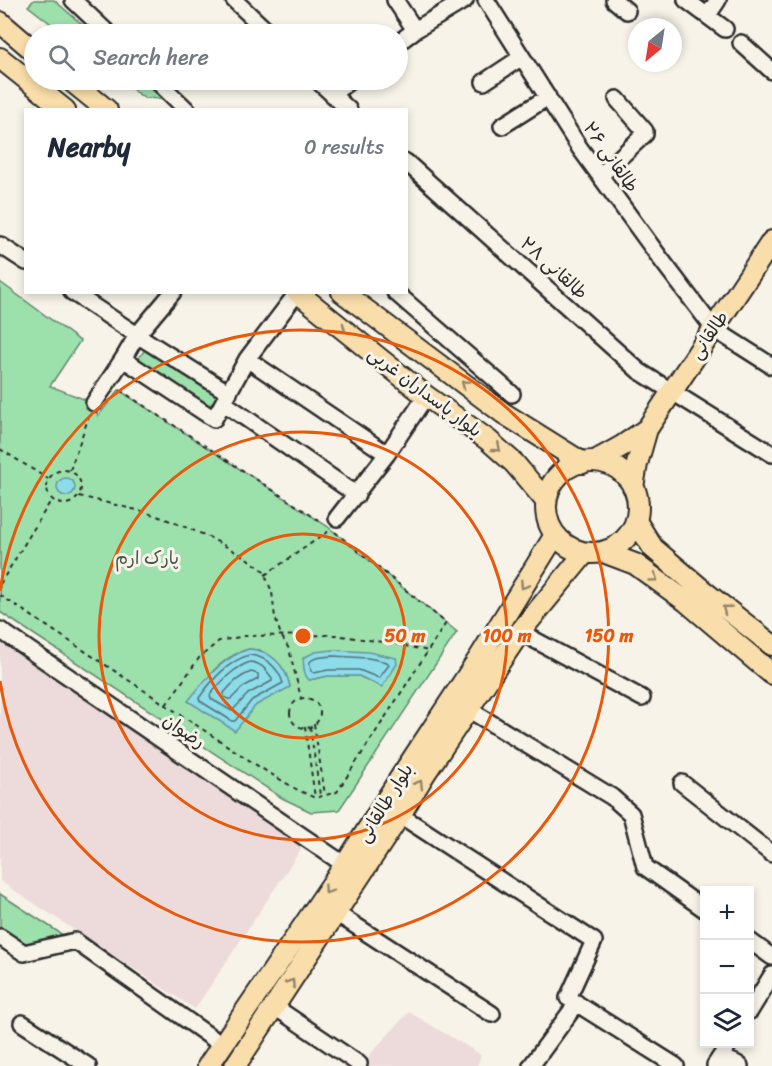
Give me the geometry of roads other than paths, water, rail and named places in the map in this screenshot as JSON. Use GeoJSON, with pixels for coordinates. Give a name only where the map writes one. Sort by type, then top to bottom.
{"type":"FeatureCollection","features":[{"type":"Feature","properties":{"kind":"main road"},"geometry":{"type":"LineString","coordinates":[[0,22],[24,42]]}},
{"type":"Feature","properties":{"kind":"main road"},"geometry":{"type":"LineString","coordinates":[[0,58],[24,77]]}},
{"type":"Feature","properties":{"kind":"main road"},"geometry":{"type":"LineString","coordinates":[[40,90],[62,108]]}},
{"type":"Feature","properties":{"kind":"main road"},"geometry":{"type":"LineString","coordinates":[[82,90],[105,108]]}},
{"type":"Feature","properties":{"kind":"main road","name":"طالقانی"},"geometry":{"type":"LineString","coordinates":[[647,429],[772,241]]}},
{"type":"Feature","properties":{"kind":"main road","name":"بلوار پاسداران غربی"},"geometry":{"type":"LineString","coordinates":[[298,294],[426,396],[488,440],[514,463],[546,501]]}},
{"type":"Feature","properties":{"kind":"main road","name":"بلوار پاسداران غربی"},"geometry":{"type":"LineString","coordinates":[[345,294],[503,414],[589,462]]}},
{"type":"Feature","properties":{"kind":"main road"},"geometry":{"type":"LineString","coordinates":[[589,462],[622,446],[647,429]]}},
{"type":"Feature","properties":{"kind":"main road"},"geometry":{"type":"LineString","coordinates":[[633,487],[647,429]]}},
{"type":"Feature","properties":{"kind":"main road"},"geometry":{"type":"LineString","coordinates":[[594,553],[620,544],[633,530],[638,509],[637,498],[628,478],[604,462],[572,465],[557,476],[552,483],[546,501],[546,513],[555,535],[568,547],[635,564],[687,602],[772,674]]}},
{"type":"Feature","properties":{"kind":"main road"},"geometry":{"type":"LineString","coordinates":[[636,521],[653,548],[772,645]]}},
{"type":"Feature","properties":{"kind":"main road","name":"بلوار طالقانی"},"geometry":{"type":"LineString","coordinates":[[208,1066],[345,865],[481,656],[555,535]]}},
{"type":"Feature","properties":{"kind":"main road","name":"بلوار طالقانی"},"geometry":{"type":"LineString","coordinates":[[234,1066],[520,632],[594,553]]}},
{"type":"Feature","properties":{"kind":"street"},"geometry":{"type":"LineString","coordinates":[[73,0],[98,24]]}},
{"type":"Feature","properties":{"kind":"street"},"geometry":{"type":"LineString","coordinates":[[234,0],[259,24]]}},
{"type":"Feature","properties":{"kind":"street"},"geometry":{"type":"LineString","coordinates":[[394,0],[414,30]]}},
{"type":"Feature","properties":{"kind":"street"},"geometry":{"type":"LineString","coordinates":[[408,35],[465,0]]}},
{"type":"Feature","properties":{"kind":"street","name":"طالقانی ۲۶"},"geometry":{"type":"LineString","coordinates":[[486,0],[579,147],[714,329]]}},
{"type":"Feature","properties":{"kind":"street"},"geometry":{"type":"LineString","coordinates":[[614,0],[627,11]]}},
{"type":"Feature","properties":{"kind":"street"},"geometry":{"type":"LineString","coordinates":[[686,0],[725,29]]}},
{"type":"Feature","properties":{"kind":"street"},"geometry":{"type":"LineString","coordinates":[[708,15],[718,0]]}},
{"type":"Feature","properties":{"kind":"street"},"geometry":{"type":"LineString","coordinates":[[741,43],[772,71]]}},
{"type":"Feature","properties":{"kind":"street"},"geometry":{"type":"LineString","coordinates":[[484,82],[522,57]]}},
{"type":"Feature","properties":{"kind":"street"},"geometry":{"type":"LineString","coordinates":[[166,90],[185,108]]}},
{"type":"Feature","properties":{"kind":"street"},"geometry":{"type":"LineString","coordinates":[[328,90],[347,108]]}},
{"type":"Feature","properties":{"kind":"street"},"geometry":{"type":"LineString","coordinates":[[332,94],[337,90]]}},
{"type":"Feature","properties":{"kind":"street"},"geometry":{"type":"LineString","coordinates":[[502,126],[548,98]]}},
{"type":"Feature","properties":{"kind":"street"},"geometry":{"type":"LineString","coordinates":[[600,176],[645,134],[617,99]]}},
{"type":"Feature","properties":{"kind":"street","name":"طالقانی ۲۸"},"geometry":{"type":"LineString","coordinates":[[409,170],[639,371],[772,454]]}},
{"type":"Feature","properties":{"kind":"street"},"geometry":{"type":"LineString","coordinates":[[0,245],[24,261]]}},
{"type":"Feature","properties":{"kind":"street"},"geometry":{"type":"LineString","coordinates":[[75,294],[226,398],[357,495]]}},
{"type":"Feature","properties":{"kind":"street"},"geometry":{"type":"LineString","coordinates":[[94,403],[137,335],[171,294]]}},
{"type":"Feature","properties":{"kind":"street"},"geometry":{"type":"LineString","coordinates":[[123,359],[214,419],[247,359],[296,294]]}},
{"type":"Feature","properties":{"kind":"street"},"geometry":{"type":"LineString","coordinates":[[397,294],[512,394]]}},
{"type":"Feature","properties":{"kind":"street"},"geometry":{"type":"LineString","coordinates":[[714,329],[772,366]]}},
{"type":"Feature","properties":{"kind":"street"},"geometry":{"type":"LineString","coordinates":[[247,359],[387,454]]}},
{"type":"Feature","properties":{"kind":"street"},"geometry":{"type":"LineString","coordinates":[[334,524],[387,454],[426,396]]}},
{"type":"Feature","properties":{"kind":"street","name":"رضوان"},"geometry":{"type":"LineString","coordinates":[[0,630],[345,865]]}},
{"type":"Feature","properties":{"kind":"street"},"geometry":{"type":"LineString","coordinates":[[520,632],[642,698]]}},
{"type":"Feature","properties":{"kind":"street"},"geometry":{"type":"LineString","coordinates":[[468,709],[612,797],[625,808],[631,814],[645,867],[700,906]]}},
{"type":"Feature","properties":{"kind":"street"},"geometry":{"type":"LineString","coordinates":[[682,783],[772,854]]}},
{"type":"Feature","properties":{"kind":"street"},"geometry":{"type":"LineString","coordinates":[[400,815],[594,941],[568,998],[676,1066]]}},
{"type":"Feature","properties":{"kind":"street"},"geometry":{"type":"LineString","coordinates":[[336,913],[492,1014]]}},
{"type":"Feature","properties":{"kind":"street"},"geometry":{"type":"LineString","coordinates":[[0,937],[24,953],[75,941],[222,1044]]}},
{"type":"Feature","properties":{"kind":"street"},"geometry":{"type":"LineString","coordinates":[[754,944],[772,957]]}},
{"type":"Feature","properties":{"kind":"street"},"geometry":{"type":"LineString","coordinates":[[754,1004],[772,975]]}},
{"type":"Feature","properties":{"kind":"street"},"geometry":{"type":"LineString","coordinates":[[531,1066],[577,1003]]}},
{"type":"Feature","properties":{"kind":"street"},"geometry":{"type":"LineString","coordinates":[[275,1007],[359,1064]]}},
{"type":"Feature","properties":{"kind":"street"},"geometry":{"type":"LineString","coordinates":[[22,1023],[88,1066]]}},
{"type":"Feature","properties":{"kind":"street"},"geometry":{"type":"LineString","coordinates":[[715,1066],[726,1048]]}},
{"type":"Feature","properties":{"kind":"street"},"geometry":{"type":"LineString","coordinates":[[715,1066],[724,1060],[740,1066]]}},
{"type":"Feature","properties":{"kind":"water"},"geometry":{"type":"Polygon","coordinates":[[[62,478],[70,478],[75,483],[73,494],[62,496],[57,491],[57,483],[62,478]]]}},
{"type":"Feature","properties":{"kind":"water"},"geometry":{"type":"Polygon","coordinates":[[[249,649],[264,652],[276,660],[285,672],[290,687],[256,705],[235,731],[188,701],[222,664],[249,649]]]}},
{"type":"Feature","properties":{"kind":"water"},"geometry":{"type":"Polygon","coordinates":[[[333,650],[368,652],[396,658],[397,664],[382,687],[359,676],[328,676],[309,680],[305,673],[303,658],[315,652],[333,650]]]}},
{"type":"Feature","properties":{"kind":"park label","name":"پارک ارم"},"geometry":{"type":"Point","coordinates":[147,558]}}]}
